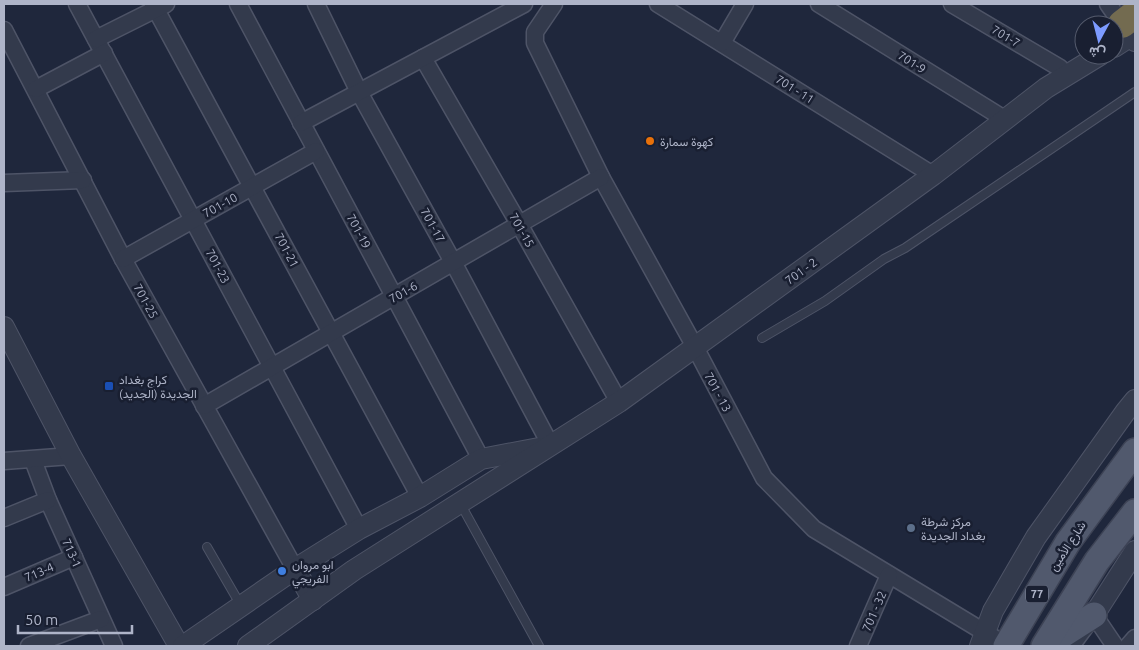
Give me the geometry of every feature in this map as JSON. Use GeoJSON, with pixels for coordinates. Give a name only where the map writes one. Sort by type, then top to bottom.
{"type":"FeatureCollection","features":[{"type":"Feature","properties":{"kind":"main road","name":"شارع الأمين"},"geometry":{"type":"LineString","coordinates":[[1006,646],[1068,542],[1135,451]]}},
{"type":"Feature","properties":{"kind":"main road"},"geometry":{"type":"LineString","coordinates":[[1045,646],[1097,561],[1135,512]]}},
{"type":"Feature","properties":{"kind":"main road"},"geometry":{"type":"LineString","coordinates":[[1045,646],[1094,614]]}},
{"type":"Feature","properties":{"kind":"street","name":"701-23"},"geometry":{"type":"LineString","coordinates":[[77,4],[359,529]]}},
{"type":"Feature","properties":{"kind":"street","name":"701-19"},"geometry":{"type":"LineString","coordinates":[[238,4],[481,459]]}},
{"type":"Feature","properties":{"kind":"street","name":"701-17"},"geometry":{"type":"LineString","coordinates":[[316,4],[359,92],[453,262],[551,446]]}},
{"type":"Feature","properties":{"kind":"street"},"geometry":{"type":"LineString","coordinates":[[302,123],[524,4]]}},
{"type":"Feature","properties":{"kind":"street","name":"701 - 13"},"geometry":{"type":"LineString","coordinates":[[554,4],[535,32],[535,43],[601,177],[695,347],[764,478],[814,530],[889,575],[982,640],[1006,646]]}},
{"type":"Feature","properties":{"kind":"street","name":"701 - 11"},"geometry":{"type":"LineString","coordinates":[[658,4],[933,175]]}},
{"type":"Feature","properties":{"kind":"street"},"geometry":{"type":"LineString","coordinates":[[722,43],[745,4]]}},
{"type":"Feature","properties":{"kind":"street","name":"701-9"},"geometry":{"type":"LineString","coordinates":[[819,4],[1006,120]]}},
{"type":"Feature","properties":{"kind":"street","name":"701-7"},"geometry":{"type":"LineString","coordinates":[[952,4],[1060,68]]}},
{"type":"Feature","properties":{"kind":"street"},"geometry":{"type":"LineString","coordinates":[[36,89],[158,5]]}},
{"type":"Feature","properties":{"kind":"street","name":"701-21"},"geometry":{"type":"LineString","coordinates":[[158,5],[252,187],[420,497]]}},
{"type":"Feature","properties":{"kind":"street","name":"701-25"},"geometry":{"type":"LineString","coordinates":[[4,30],[123,259],[295,569]]}},
{"type":"Feature","properties":{"kind":"street","name":"701-15"},"geometry":{"type":"LineString","coordinates":[[422,58],[519,224],[619,402]]}},
{"type":"Feature","properties":{"kind":"street"},"geometry":{"type":"LineString","coordinates":[[1046,88],[1051,78],[1060,68],[1074,58]]}},
{"type":"Feature","properties":{"kind":"street"},"geometry":{"type":"LineString","coordinates":[[1046,88],[1084,65]]}},
{"type":"Feature","properties":{"kind":"street","name":"701 - 2"},"geometry":{"type":"LineString","coordinates":[[248,646],[354,570],[619,402],[933,175],[1046,88]]}},
{"type":"Feature","properties":{"kind":"street","name":"701-10"},"geometry":{"type":"LineString","coordinates":[[123,259],[316,151]]}},
{"type":"Feature","properties":{"kind":"street","name":"701-6"},"geometry":{"type":"LineString","coordinates":[[204,406],[601,177]]}},
{"type":"Feature","properties":{"kind":"street"},"geometry":{"type":"LineString","coordinates":[[4,184],[83,180]]}},
{"type":"Feature","properties":{"kind":"street"},"geometry":{"type":"LineString","coordinates":[[4,327],[71,456],[179,646]]}},
{"type":"Feature","properties":{"kind":"street"},"geometry":{"type":"LineString","coordinates":[[982,640],[993,611],[1036,537],[1135,400]]}},
{"type":"Feature","properties":{"kind":"street"},"geometry":{"type":"LineString","coordinates":[[183,646],[295,569],[359,529],[420,497],[481,459],[551,446]]}},
{"type":"Feature","properties":{"kind":"street"},"geometry":{"type":"LineString","coordinates":[[4,461],[71,456]]}},
{"type":"Feature","properties":{"kind":"street","name":"713-1"},"geometry":{"type":"LineString","coordinates":[[33,460],[48,500],[114,646]]}},
{"type":"Feature","properties":{"kind":"street"},"geometry":{"type":"LineString","coordinates":[[4,518],[48,500]]}},
{"type":"Feature","properties":{"kind":"street"},"geometry":{"type":"LineString","coordinates":[[1071,646],[1135,551]]}},
{"type":"Feature","properties":{"kind":"street","name":"713-4"},"geometry":{"type":"LineString","coordinates":[[4,587],[74,557]]}},
{"type":"Feature","properties":{"kind":"street"},"geometry":{"type":"LineString","coordinates":[[295,569],[313,600]]}},
{"type":"Feature","properties":{"kind":"street","name":"701 - 32"},"geometry":{"type":"LineString","coordinates":[[858,646],[889,575]]}},
{"type":"Feature","properties":{"kind":"street"},"geometry":{"type":"LineString","coordinates":[[1094,614],[1115,646]]}},
{"type":"Feature","properties":{"kind":"street"},"geometry":{"type":"LineString","coordinates":[[29,646],[101,619]]}},
{"type":"Feature","properties":{"kind":"street"},"geometry":{"type":"LineString","coordinates":[[1128,646],[1135,638]]}},
{"type":"Feature","properties":{"kind":"lane"},"geometry":{"type":"LineString","coordinates":[[762,338],[825,301],[884,259],[905,248],[1135,92]]}},
{"type":"Feature","properties":{"kind":"lane"},"geometry":{"type":"LineString","coordinates":[[460,504],[539,646]]}},
{"type":"Feature","properties":{"kind":"lane"},"geometry":{"type":"LineString","coordinates":[[207,547],[241,606]]}},
{"type":"Feature","properties":{"kind":"place","name":"كهوة سمارة"},"geometry":{"type":"Point","coordinates":[650,141]}},
{"type":"Feature","properties":{"kind":"place","name":"كراج بغداد الجديدة (الجديد)"},"geometry":{"type":"Point","coordinates":[109,386]}},
{"type":"Feature","properties":{"kind":"place","name":"مركز شرطة بغداد الجديدة"},"geometry":{"type":"Point","coordinates":[911,528]}},
{"type":"Feature","properties":{"kind":"place","name":"ابو مروان الفريجي"},"geometry":{"type":"Point","coordinates":[282,571]}}]}
